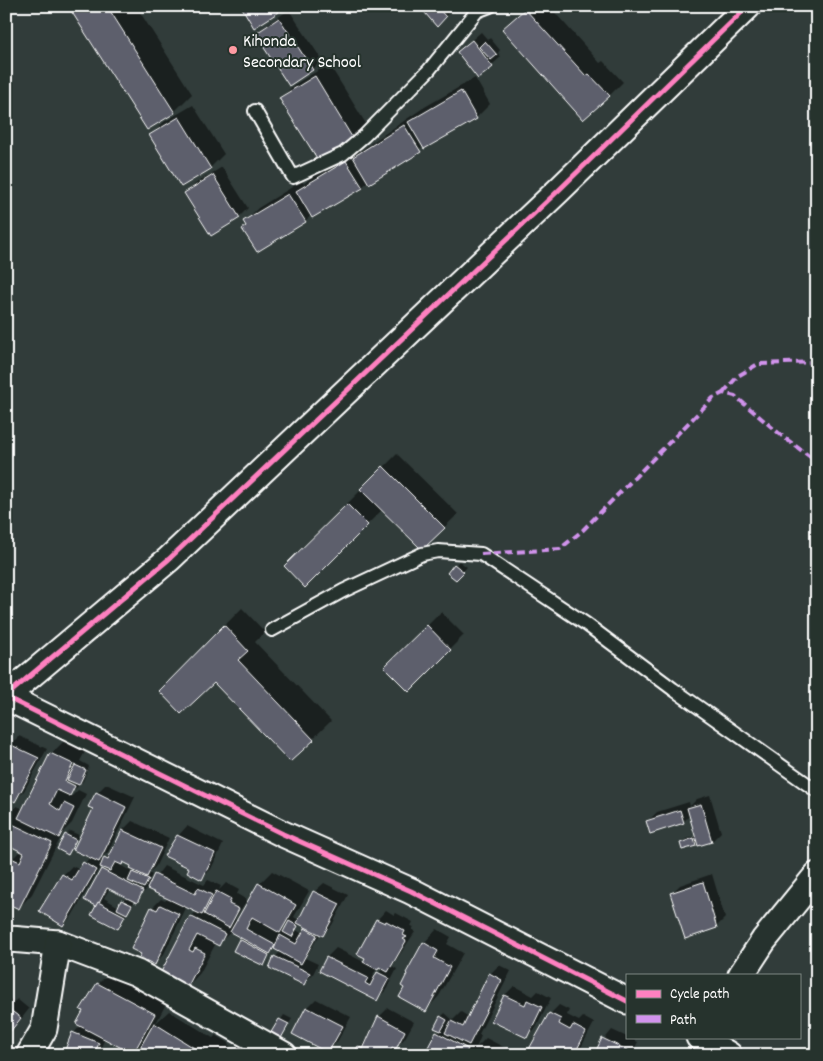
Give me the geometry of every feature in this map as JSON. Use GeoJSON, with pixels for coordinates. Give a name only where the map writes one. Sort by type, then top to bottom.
{"type":"FeatureCollection","features":[{"type":"Feature","properties":{"kind":"street"},"geometry":{"type":"LineString","coordinates":[[626,999],[410,891],[283,834],[6,696],[168,559],[559,190],[748,6]]}},
{"type":"Feature","properties":{"kind":"street"},"geometry":{"type":"LineString","coordinates":[[742,974],[764,940],[817,875]]}},
{"type":"Feature","properties":{"kind":"street"},"geometry":{"type":"LineString","coordinates":[[6,941],[10,939],[58,943],[138,974],[252,1047],[284,1055]]}},
{"type":"Feature","properties":{"kind":"street"},"geometry":{"type":"LineString","coordinates":[[29,1055],[44,1028],[58,943]]}},
{"type":"Feature","properties":{"kind":"street"},"geometry":{"type":"LineString","coordinates":[[687,1055],[698,1038]]}},
{"type":"Feature","properties":{"kind":"street"},"geometry":{"type":"LineString","coordinates":[[701,1038],[729,1055]]}},
{"type":"Feature","properties":{"kind":"lane"},"geometry":{"type":"LineString","coordinates":[[255,111],[293,177],[343,154],[364,136],[429,70],[477,11],[490,6]]}},
{"type":"Feature","properties":{"kind":"lane"},"geometry":{"type":"LineString","coordinates":[[272,630],[343,590],[422,554],[438,551],[481,554],[586,624],[673,689],[817,791]]}},
{"type":"Feature","properties":{"kind":"building"},"geometry":{"type":"Polygon","coordinates":[[[68,6],[107,6],[175,113],[147,130],[68,6]]]}},
{"type":"Feature","properties":{"kind":"building"},"geometry":{"type":"Polygon","coordinates":[[[241,6],[275,6],[279,12],[254,28],[241,6]]]}},
{"type":"Feature","properties":{"kind":"building"},"geometry":{"type":"Polygon","coordinates":[[[419,6],[436,6],[446,17],[437,27],[419,6]]]}},
{"type":"Feature","properties":{"kind":"building"},"geometry":{"type":"Polygon","coordinates":[[[525,9],[586,76],[589,74],[610,96],[583,120],[502,29],[525,9]]]}},
{"type":"Feature","properties":{"kind":"building"},"geometry":{"type":"Polygon","coordinates":[[[279,18],[313,70],[289,86],[255,34],[279,18]]]}},
{"type":"Feature","properties":{"kind":"building"},"geometry":{"type":"Polygon","coordinates":[[[472,40],[493,67],[478,79],[457,52],[472,40]]]}},
{"type":"Feature","properties":{"kind":"building"},"geometry":{"type":"Polygon","coordinates":[[[485,41],[497,55],[491,60],[479,47],[485,41]]]}},
{"type":"Feature","properties":{"kind":"building"},"geometry":{"type":"Polygon","coordinates":[[[315,76],[355,142],[320,163],[279,98],[315,76]]]}},
{"type":"Feature","properties":{"kind":"building"},"geometry":{"type":"Polygon","coordinates":[[[461,91],[477,119],[424,149],[408,122],[461,91]]]}},
{"type":"Feature","properties":{"kind":"building"},"geometry":{"type":"Polygon","coordinates":[[[179,117],[211,169],[181,187],[149,135],[179,117]]]}},
{"type":"Feature","properties":{"kind":"building"},"geometry":{"type":"Polygon","coordinates":[[[404,125],[421,152],[369,184],[353,157],[404,125]]]}},
{"type":"Feature","properties":{"kind":"building"},"geometry":{"type":"Polygon","coordinates":[[[346,161],[363,188],[312,218],[296,191],[346,161]]]}},
{"type":"Feature","properties":{"kind":"building"},"geometry":{"type":"Polygon","coordinates":[[[213,175],[240,218],[211,236],[184,193],[213,175]]]}},
{"type":"Feature","properties":{"kind":"building"},"geometry":{"type":"Polygon","coordinates":[[[288,194],[306,222],[257,252],[242,229],[246,226],[243,221],[288,194]]]}},
{"type":"Feature","properties":{"kind":"building"},"geometry":{"type":"Polygon","coordinates":[[[383,466],[445,528],[422,550],[360,489],[383,466]]]}},
{"type":"Feature","properties":{"kind":"building"},"geometry":{"type":"Polygon","coordinates":[[[347,504],[368,525],[305,588],[284,566],[347,504]]]}},
{"type":"Feature","properties":{"kind":"building"},"geometry":{"type":"Polygon","coordinates":[[[454,564],[464,572],[456,580],[447,573],[454,564]]]}},
{"type":"Feature","properties":{"kind":"building"},"geometry":{"type":"Polygon","coordinates":[[[224,625],[248,651],[238,660],[314,740],[290,762],[214,683],[181,714],[159,691],[224,625]]]}},
{"type":"Feature","properties":{"kind":"building"},"geometry":{"type":"Polygon","coordinates":[[[427,625],[451,650],[409,692],[384,667],[427,625]]]}},
{"type":"Feature","properties":{"kind":"building"},"geometry":{"type":"Polygon","coordinates":[[[9,744],[39,758],[15,802],[6,797],[6,749],[9,744]]]}},
{"type":"Feature","properties":{"kind":"building"},"geometry":{"type":"Polygon","coordinates":[[[50,753],[73,764],[65,781],[75,786],[70,796],[57,790],[50,804],[60,811],[64,803],[74,808],[59,838],[18,818],[50,753]]]}},
{"type":"Feature","properties":{"kind":"building"},"geometry":{"type":"Polygon","coordinates":[[[75,765],[86,770],[79,785],[67,780],[75,765]]]}},
{"type":"Feature","properties":{"kind":"building"},"geometry":{"type":"Polygon","coordinates":[[[96,792],[126,807],[99,862],[73,850],[93,809],[88,807],[96,792]]]}},
{"type":"Feature","properties":{"kind":"building"},"geometry":{"type":"Polygon","coordinates":[[[701,804],[712,842],[698,846],[687,808],[701,804]]]}},
{"type":"Feature","properties":{"kind":"building"},"geometry":{"type":"Polygon","coordinates":[[[680,810],[684,823],[650,834],[646,821],[680,810]]]}},
{"type":"Feature","properties":{"kind":"building"},"geometry":{"type":"Polygon","coordinates":[[[6,821],[52,843],[19,909],[6,903],[6,867],[11,858],[20,862],[24,853],[10,846],[6,853],[6,821]]]}},
{"type":"Feature","properties":{"kind":"building"},"geometry":{"type":"Polygon","coordinates":[[[122,830],[161,848],[147,877],[130,869],[131,866],[123,862],[122,865],[115,862],[110,871],[100,867],[104,857],[108,859],[122,830]]]}},
{"type":"Feature","properties":{"kind":"building"},"geometry":{"type":"Polygon","coordinates":[[[65,834],[76,840],[68,855],[57,849],[65,834]]]}},
{"type":"Feature","properties":{"kind":"building"},"geometry":{"type":"Polygon","coordinates":[[[177,835],[215,853],[202,880],[187,872],[189,868],[164,856],[177,835]]]}},
{"type":"Feature","properties":{"kind":"building"},"geometry":{"type":"Polygon","coordinates":[[[694,838],[696,846],[682,850],[680,843],[694,838]]]}},
{"type":"Feature","properties":{"kind":"building"},"geometry":{"type":"Polygon","coordinates":[[[83,862],[96,870],[63,926],[39,911],[62,874],[72,880],[83,862]]]}},
{"type":"Feature","properties":{"kind":"building"},"geometry":{"type":"Polygon","coordinates":[[[101,869],[143,891],[137,903],[107,888],[97,907],[84,900],[101,869]]]}},
{"type":"Feature","properties":{"kind":"building"},"geometry":{"type":"Polygon","coordinates":[[[132,872],[149,879],[144,888],[128,881],[132,872]]]}},
{"type":"Feature","properties":{"kind":"building"},"geometry":{"type":"Polygon","coordinates":[[[154,874],[195,894],[198,888],[212,895],[202,915],[147,889],[154,874]]]}},
{"type":"Feature","properties":{"kind":"building"},"geometry":{"type":"Polygon","coordinates":[[[703,882],[717,928],[685,939],[670,893],[703,882]]]}},
{"type":"Feature","properties":{"kind":"building"},"geometry":{"type":"Polygon","coordinates":[[[258,883],[296,905],[280,933],[252,917],[246,929],[275,945],[270,954],[230,932],[258,883]]]}},
{"type":"Feature","properties":{"kind":"building"},"geometry":{"type":"Polygon","coordinates":[[[216,891],[231,899],[229,904],[239,909],[229,928],[204,914],[216,891]]]}},
{"type":"Feature","properties":{"kind":"building"},"geometry":{"type":"Polygon","coordinates":[[[313,891],[340,904],[323,936],[297,923],[313,891]]]}},
{"type":"Feature","properties":{"kind":"building"},"geometry":{"type":"Polygon","coordinates":[[[121,900],[132,905],[127,914],[117,909],[121,900]]]}},
{"type":"Feature","properties":{"kind":"building"},"geometry":{"type":"Polygon","coordinates":[[[98,902],[125,916],[118,929],[91,915],[98,902]]]}},
{"type":"Feature","properties":{"kind":"building"},"geometry":{"type":"Polygon","coordinates":[[[160,905],[179,914],[155,965],[139,957],[141,954],[131,949],[151,907],[157,910],[160,905]]]}},
{"type":"Feature","properties":{"kind":"building"},"geometry":{"type":"Polygon","coordinates":[[[190,916],[225,934],[219,946],[197,935],[189,950],[193,952],[195,948],[205,953],[187,988],[160,974],[190,916]]]}},
{"type":"Feature","properties":{"kind":"building"},"geometry":{"type":"Polygon","coordinates":[[[376,919],[385,923],[386,921],[405,931],[403,935],[407,937],[403,939],[406,941],[388,972],[379,967],[378,970],[363,962],[365,958],[357,954],[376,919]]]}},
{"type":"Feature","properties":{"kind":"building"},"geometry":{"type":"Polygon","coordinates":[[[289,921],[298,926],[292,937],[283,932],[289,921]]]}},
{"type":"Feature","properties":{"kind":"building"},"geometry":{"type":"Polygon","coordinates":[[[305,928],[317,935],[301,964],[274,949],[280,935],[296,944],[305,928]]]}},
{"type":"Feature","properties":{"kind":"building"},"geometry":{"type":"Polygon","coordinates":[[[239,939],[269,955],[264,966],[233,951],[239,939]]]}},
{"type":"Feature","properties":{"kind":"building"},"geometry":{"type":"Polygon","coordinates":[[[423,942],[438,951],[434,958],[450,967],[426,1012],[399,997],[404,988],[401,986],[406,973],[423,942]]]}},
{"type":"Feature","properties":{"kind":"building"},"geometry":{"type":"Polygon","coordinates":[[[274,956],[310,973],[304,985],[269,968],[274,956]]]}},
{"type":"Feature","properties":{"kind":"building"},"geometry":{"type":"Polygon","coordinates":[[[326,957],[368,978],[365,983],[370,986],[377,972],[389,978],[377,1001],[319,971],[326,957]]]}},
{"type":"Feature","properties":{"kind":"building"},"geometry":{"type":"Polygon","coordinates":[[[489,973],[502,980],[469,1045],[445,1033],[451,1021],[463,1027],[489,973]]]}},
{"type":"Feature","properties":{"kind":"building"},"geometry":{"type":"Polygon","coordinates":[[[97,983],[155,1014],[133,1054],[76,1024],[83,1011],[80,1010],[97,983]]]}},
{"type":"Feature","properties":{"kind":"building"},"geometry":{"type":"Polygon","coordinates":[[[504,995],[525,1005],[527,1000],[542,1007],[527,1038],[491,1021],[504,995]]]}},
{"type":"Feature","properties":{"kind":"building"},"geometry":{"type":"Polygon","coordinates":[[[6,1007],[21,1018],[6,1037],[6,1007]]]}},
{"type":"Feature","properties":{"kind":"building"},"geometry":{"type":"Polygon","coordinates":[[[306,1007],[343,1026],[328,1053],[292,1034],[306,1007]]]}},
{"type":"Feature","properties":{"kind":"building"},"geometry":{"type":"Polygon","coordinates":[[[549,1013],[561,1019],[559,1024],[570,1030],[573,1025],[586,1032],[574,1055],[540,1055],[529,1049],[549,1013]]]}},
{"type":"Feature","properties":{"kind":"building"},"geometry":{"type":"Polygon","coordinates":[[[378,1016],[405,1031],[396,1049],[392,1047],[389,1055],[353,1055],[358,1046],[363,1049],[378,1016]]]}},
{"type":"Feature","properties":{"kind":"building"},"geometry":{"type":"Polygon","coordinates":[[[440,1016],[447,1020],[441,1031],[434,1028],[440,1016]]]}},
{"type":"Feature","properties":{"kind":"building"},"geometry":{"type":"Polygon","coordinates":[[[279,1019],[289,1024],[280,1040],[270,1034],[279,1019]]]}},
{"type":"Feature","properties":{"kind":"building"},"geometry":{"type":"Polygon","coordinates":[[[154,1023],[199,1051],[201,1048],[212,1055],[140,1055],[137,1053],[154,1023]]]}},
{"type":"Feature","properties":{"kind":"building"},"geometry":{"type":"Polygon","coordinates":[[[72,1032],[99,1043],[94,1055],[63,1055],[72,1032]]]}},
{"type":"Feature","properties":{"kind":"building"},"geometry":{"type":"Polygon","coordinates":[[[436,1032],[468,1049],[465,1055],[433,1055],[434,1053],[427,1049],[436,1032]]]}},
{"type":"Feature","properties":{"kind":"building"},"geometry":{"type":"Polygon","coordinates":[[[602,1038],[629,1051],[628,1055],[594,1055],[602,1038]]]}},
{"type":"Feature","properties":{"kind":"marked path"},"geometry":{"type":"LineString","coordinates":[[723,393],[738,376],[758,364],[817,362]]}},
{"type":"Feature","properties":{"kind":"marked path"},"geometry":{"type":"LineString","coordinates":[[481,554],[560,549],[583,530],[713,398],[723,393],[735,396],[781,435],[817,462]]}},
{"type":"Feature","properties":{"kind":"cycle path"},"geometry":{"type":"LineString","coordinates":[[6,696],[169,559],[559,190],[748,6]]}},
{"type":"Feature","properties":{"kind":"cycle path"},"geometry":{"type":"LineString","coordinates":[[6,697],[283,834],[411,891],[626,1000]]}},
{"type":"Feature","properties":{"kind":"place","name":"Kihonda Secondary School"},"geometry":{"type":"Point","coordinates":[233,50]}}]}
